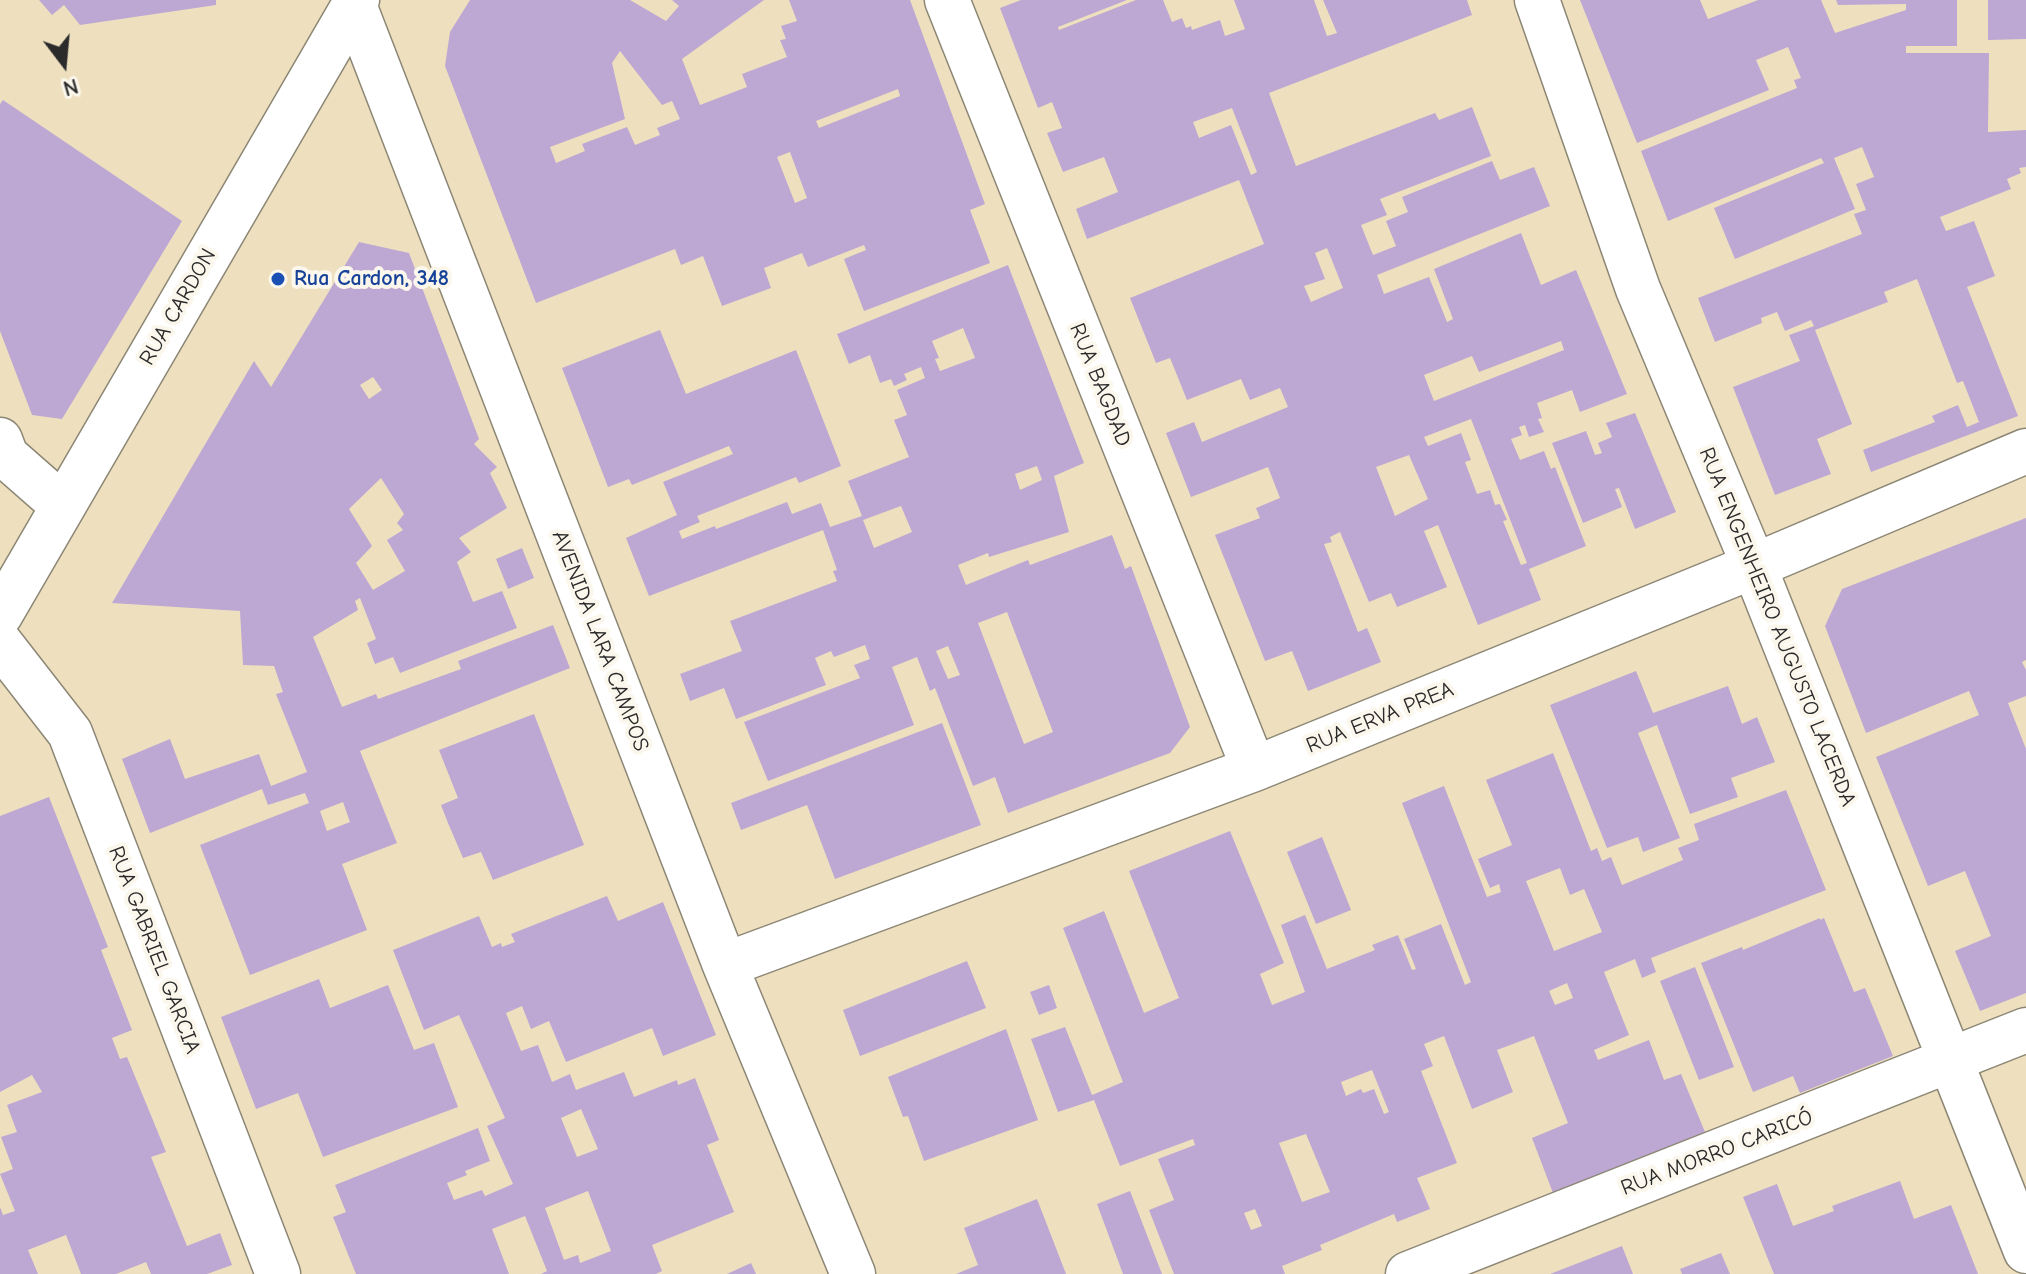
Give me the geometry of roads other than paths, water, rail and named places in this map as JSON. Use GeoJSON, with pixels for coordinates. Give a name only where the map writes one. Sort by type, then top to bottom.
{"type":"FeatureCollection","features":[{"type":"Feature","properties":{"kind":"street","name":"RUA BAGDAD"},"geometry":{"type":"LineString","coordinates":[[947,0],[1254,769]]}},
{"type":"Feature","properties":{"kind":"street","name":"RUA ENGENHEIRO AUGUSTO LACERDA"},"geometry":{"type":"LineString","coordinates":[[1537,0],[1638,289],[1754,566],[2026,1251]]}},
{"type":"Feature","properties":{"kind":"street","name":"RUA CARDON"},"geometry":{"type":"LineString","coordinates":[[0,615],[356,3]]}},
{"type":"Feature","properties":{"kind":"street","name":"AVENIDA LARA CAMPOS"},"geometry":{"type":"LineString","coordinates":[[356,3],[725,965],[853,1274]]}},
{"type":"Feature","properties":{"kind":"street"},"geometry":{"type":"LineString","coordinates":[[0,440],[6,456],[63,506]]}},
{"type":"Feature","properties":{"kind":"street","name":"RUA ERVA PREA"},"geometry":{"type":"LineString","coordinates":[[725,965],[1254,769],[1754,566],[2026,451]]}},
{"type":"Feature","properties":{"kind":"street","name":"RUA GABRIEL GARCIA"},"geometry":{"type":"LineString","coordinates":[[0,643],[70,733],[278,1274]]}},
{"type":"Feature","properties":{"kind":"street","name":"RUA MORRO CARICÓ"},"geometry":{"type":"LineString","coordinates":[[1408,1274],[2026,1030]]}},
{"type":"Feature","properties":{"kind":"place","name":"Rua Cardon, 348"},"geometry":{"type":"Point","coordinates":[278,279]}}]}
